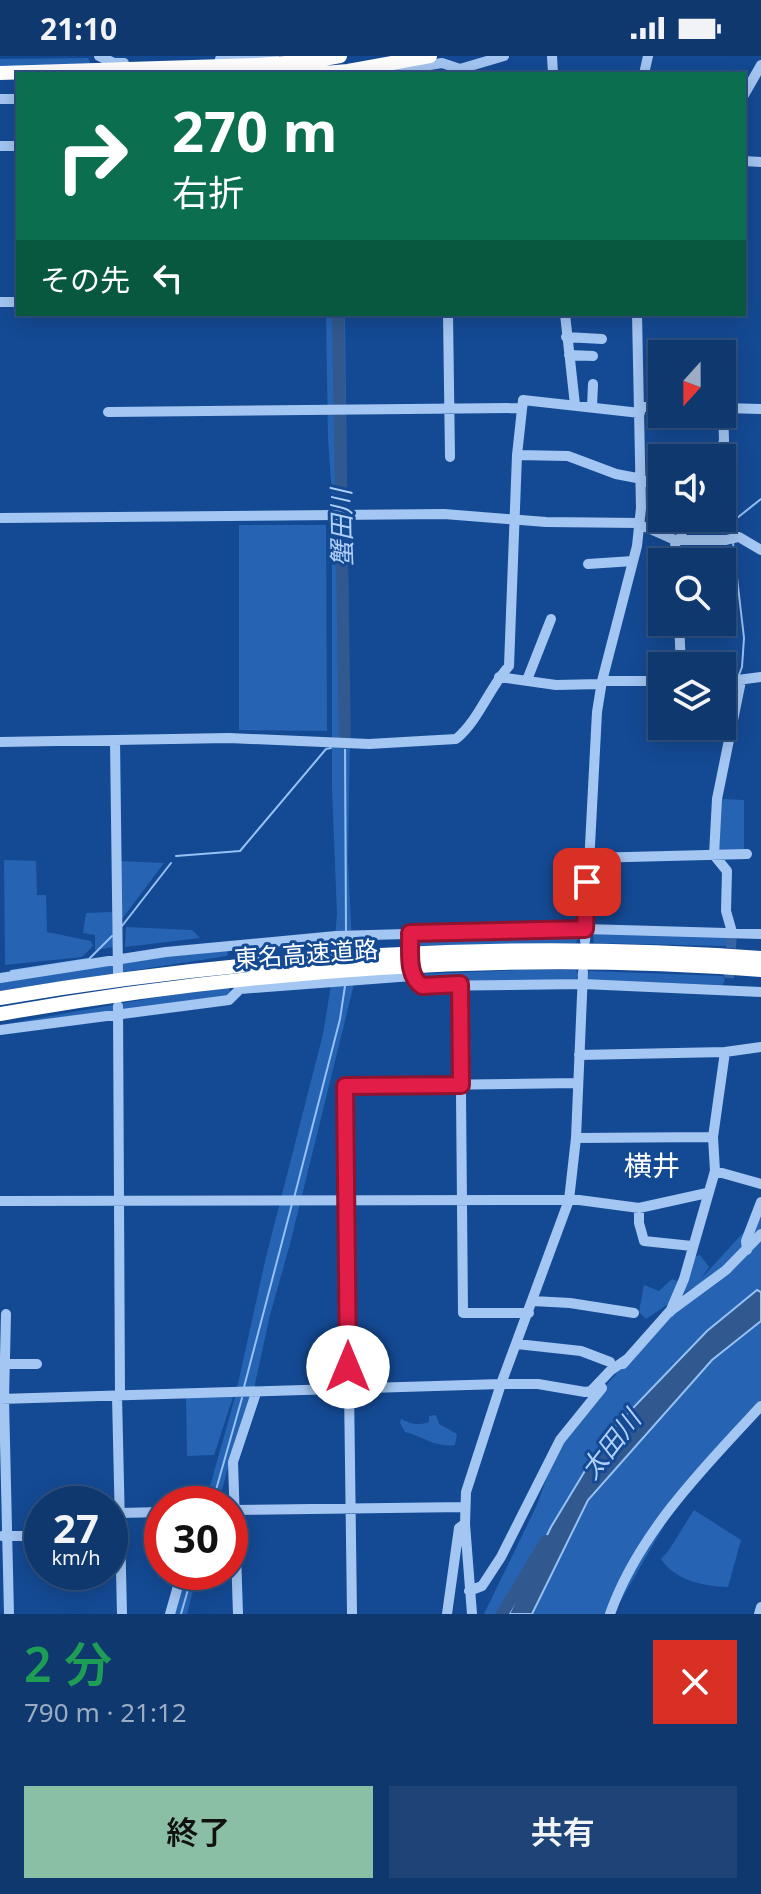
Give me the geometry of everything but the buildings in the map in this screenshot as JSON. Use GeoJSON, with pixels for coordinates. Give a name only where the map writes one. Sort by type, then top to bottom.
{"type":"FeatureCollection","features":[{"type":"Feature","properties":{"kind":"highway"},"geometry":{"type":"LineString","coordinates":[[276,67],[312,56]]}},
{"type":"Feature","properties":{"kind":"highway"},"geometry":{"type":"LineString","coordinates":[[317,72],[345,63],[386,56]]}},
{"type":"Feature","properties":{"kind":"highway"},"geometry":{"type":"LineString","coordinates":[[0,73],[95,64],[163,69],[276,67],[430,56]]}},
{"type":"Feature","properties":{"kind":"highway"},"geometry":{"type":"LineString","coordinates":[[276,67],[301,72]]}},
{"type":"Feature","properties":{"kind":"highway","name":"東名高速道路"},"geometry":{"type":"LineString","coordinates":[[1,995],[230,981],[563,951],[761,958]]}},
{"type":"Feature","properties":{"kind":"highway","name":"東名高速道路"},"geometry":{"type":"LineString","coordinates":[[414,966],[562,962],[761,970]]}},
{"type":"Feature","properties":{"kind":"highway","name":"東名高速道路"},"geometry":{"type":"LineString","coordinates":[[1,1024],[132,992],[230,981]]}},
{"type":"Feature","properties":{"kind":"street"},"geometry":{"type":"LineString","coordinates":[[387,72],[442,63],[460,69],[504,56]]}},
{"type":"Feature","properties":{"kind":"street"},"geometry":{"type":"LineString","coordinates":[[746,91],[761,65]]}},
{"type":"Feature","properties":{"kind":"street"},"geometry":{"type":"LineString","coordinates":[[448,316],[450,457]]}},
{"type":"Feature","properties":{"kind":"street"},"geometry":{"type":"LineString","coordinates":[[565,316],[575,405]]}},
{"type":"Feature","properties":{"kind":"street"},"geometry":{"type":"LineString","coordinates":[[585,941],[594,739],[601,682],[633,561],[639,523],[642,480],[637,316]]}},
{"type":"Feature","properties":{"kind":"street"},"geometry":{"type":"LineString","coordinates":[[566,337],[602,339]]}},
{"type":"Feature","properties":{"kind":"street"},"geometry":{"type":"LineString","coordinates":[[569,355],[593,356]]}},
{"type":"Feature","properties":{"kind":"street"},"geometry":{"type":"LineString","coordinates":[[592,407],[593,384]]}},
{"type":"Feature","properties":{"kind":"street"},"geometry":{"type":"LineString","coordinates":[[0,742],[229,738],[369,744],[456,739],[465,732],[509,666],[517,455],[523,400],[648,409]]}},
{"type":"Feature","properties":{"kind":"street"},"geometry":{"type":"LineString","coordinates":[[108,412],[522,408]]}},
{"type":"Feature","properties":{"kind":"street"},"geometry":{"type":"LineString","coordinates":[[736,408],[761,409]]}},
{"type":"Feature","properties":{"kind":"street"},"geometry":{"type":"LineString","coordinates":[[517,455],[568,456],[616,474],[648,481]]}},
{"type":"Feature","properties":{"kind":"street"},"geometry":{"type":"LineString","coordinates":[[0,518],[444,514],[546,522],[639,523],[678,539],[726,540],[739,537],[761,550]]}},
{"type":"Feature","properties":{"kind":"street"},"geometry":{"type":"LineString","coordinates":[[677,548],[680,532]]}},
{"type":"Feature","properties":{"kind":"street"},"geometry":{"type":"LineString","coordinates":[[588,564],[633,561]]}},
{"type":"Feature","properties":{"kind":"street"},"geometry":{"type":"LineString","coordinates":[[527,680],[551,619]]}},
{"type":"Feature","properties":{"kind":"street"},"geometry":{"type":"LineString","coordinates":[[499,677],[572,686],[648,681]]}},
{"type":"Feature","properties":{"kind":"street"},"geometry":{"type":"LineString","coordinates":[[736,681],[761,677]]}},
{"type":"Feature","properties":{"kind":"street"},"geometry":{"type":"LineString","coordinates":[[732,932],[726,911],[727,871],[714,855],[717,799],[741,681]]}},
{"type":"Feature","properties":{"kind":"street"},"geometry":{"type":"LineString","coordinates":[[115,740],[118,973]]}},
{"type":"Feature","properties":{"kind":"street"},"geometry":{"type":"LineString","coordinates":[[588,858],[747,854]]}},
{"type":"Feature","properties":{"kind":"street"},"geometry":{"type":"LineString","coordinates":[[1,995],[1,978],[117,959],[336,936],[585,929],[761,934]]}},
{"type":"Feature","properties":{"kind":"street"},"geometry":{"type":"LineString","coordinates":[[410,933],[414,966],[422,986],[583,978],[729,984],[761,992]]}},
{"type":"Feature","properties":{"kind":"street"},"geometry":{"type":"LineString","coordinates":[[1,1024],[118,1009],[229,1000],[229,946]]}},
{"type":"Feature","properties":{"kind":"street"},"geometry":{"type":"LineString","coordinates":[[230,981],[240,989],[350,980],[414,966]]}},
{"type":"Feature","properties":{"kind":"street"},"geometry":{"type":"LineString","coordinates":[[472,1614],[465,1524],[469,1477],[569,1200],[576,1138],[583,978]]}},
{"type":"Feature","properties":{"kind":"street"},"geometry":{"type":"LineString","coordinates":[[460,984],[463,1313],[529,1313]]}},
{"type":"Feature","properties":{"kind":"street"},"geometry":{"type":"LineString","coordinates":[[118,1009],[121,1486]]}},
{"type":"Feature","properties":{"kind":"street"},"geometry":{"type":"LineString","coordinates":[[579,1055],[725,1052],[761,1047]]}},
{"type":"Feature","properties":{"kind":"street"},"geometry":{"type":"LineString","coordinates":[[669,1312],[684,1279],[715,1171],[713,1137],[725,1052]]}},
{"type":"Feature","properties":{"kind":"street"},"geometry":{"type":"LineString","coordinates":[[352,1614],[345,1086],[578,1083]]}},
{"type":"Feature","properties":{"kind":"street"},"geometry":{"type":"LineString","coordinates":[[576,1138],[713,1137]]}},
{"type":"Feature","properties":{"kind":"street"},"geometry":{"type":"LineString","coordinates":[[715,1171],[761,1184]]}},
{"type":"Feature","properties":{"kind":"street"},"geometry":{"type":"LineString","coordinates":[[0,1201],[569,1200],[639,1208],[707,1193]]}},
{"type":"Feature","properties":{"kind":"street"},"geometry":{"type":"LineString","coordinates":[[747,1250],[746,1241],[761,1202]]}},
{"type":"Feature","properties":{"kind":"street"},"geometry":{"type":"LineString","coordinates":[[639,1208],[644,1241],[692,1246]]}},
{"type":"Feature","properties":{"kind":"street"},"geometry":{"type":"LineString","coordinates":[[469,1591],[482,1586],[501,1557],[560,1440],[669,1312],[726,1270],[761,1234]]}},
{"type":"Feature","properties":{"kind":"street"},"geometry":{"type":"LineString","coordinates":[[533,1301],[634,1313]]}},
{"type":"Feature","properties":{"kind":"street"},"geometry":{"type":"LineString","coordinates":[[6,1314],[2,1399],[3,1536],[9,1614]]}},
{"type":"Feature","properties":{"kind":"street"},"geometry":{"type":"LineString","coordinates":[[517,1344],[581,1351],[610,1362]]}},
{"type":"Feature","properties":{"kind":"street"},"geometry":{"type":"LineString","coordinates":[[2,1399],[501,1384],[538,1384],[591,1391],[627,1359]]}},
{"type":"Feature","properties":{"kind":"street"},"geometry":{"type":"LineString","coordinates":[[5,1364],[37,1364]]}},
{"type":"Feature","properties":{"kind":"street"},"geometry":{"type":"LineString","coordinates":[[232,1486],[233,1462],[256,1393]]}},
{"type":"Feature","properties":{"kind":"street"},"geometry":{"type":"LineString","coordinates":[[610,1614],[653,1531],[699,1472],[761,1406]]}},
{"type":"Feature","properties":{"kind":"street"},"geometry":{"type":"LineString","coordinates":[[248,1510],[465,1507]]}},
{"type":"Feature","properties":{"kind":"street"},"geometry":{"type":"LineString","coordinates":[[447,1614],[459,1528],[465,1524]]}},
{"type":"Feature","properties":{"kind":"street"},"geometry":{"type":"LineString","coordinates":[[3,1536],[24,1536]]}},
{"type":"Feature","properties":{"kind":"street"},"geometry":{"type":"LineString","coordinates":[[120,1590],[122,1614]]}},
{"type":"Feature","properties":{"kind":"street"},"geometry":{"type":"LineString","coordinates":[[170,1614],[177,1590]]}},
{"type":"Feature","properties":{"kind":"street"},"geometry":{"type":"LineString","coordinates":[[237,1590],[238,1614]]}},
{"type":"Feature","properties":{"kind":"street"},"geometry":{"type":"LineString","coordinates":[[759,1614],[761,1607]]}},
{"type":"Feature","properties":{"kind":"shaded area"},"geometry":{"type":"Polygon","coordinates":[[[88,58],[91,64],[0,68],[0,59],[88,58]]]}},
{"type":"Feature","properties":{"kind":"shaded area"},"geometry":{"type":"Polygon","coordinates":[[[326,316],[345,316],[350,733],[348,861],[354,984],[253,1393],[223,1486],[210,1486],[235,1397],[266,1257],[323,1034],[331,985],[337,914],[332,789],[332,496],[326,316]]]}},
{"type":"Feature","properties":{"kind":"shaded area"},"geometry":{"type":"Polygon","coordinates":[[[239,525],[326,525],[327,731],[239,730],[239,525]]]}},
{"type":"Feature","properties":{"kind":"shaded area"},"geometry":{"type":"Polygon","coordinates":[[[721,799],[744,800],[744,851],[718,851],[721,799]]]}},
{"type":"Feature","properties":{"kind":"shaded area"},"geometry":{"type":"Polygon","coordinates":[[[4,860],[36,861],[37,895],[46,895],[47,932],[91,941],[93,946],[82,957],[5,965],[4,860]]]}},
{"type":"Feature","properties":{"kind":"shaded area"},"geometry":{"type":"Polygon","coordinates":[[[120,861],[164,863],[122,919],[120,861]]]}},
{"type":"Feature","properties":{"kind":"shaded area"},"geometry":{"type":"Polygon","coordinates":[[[112,912],[113,947],[95,950],[95,935],[83,933],[86,913],[112,912]]]}},
{"type":"Feature","properties":{"kind":"shaded area"},"geometry":{"type":"Polygon","coordinates":[[[126,927],[192,930],[200,938],[125,947],[126,927]]]}},
{"type":"Feature","properties":{"kind":"shaded area"},"geometry":{"type":"Polygon","coordinates":[[[576,933],[576,943],[414,946],[417,939],[576,933]]]}},
{"type":"Feature","properties":{"kind":"shaded area"},"geometry":{"type":"Polygon","coordinates":[[[593,933],[728,937],[730,942],[727,946],[594,943],[593,933]]]}},
{"type":"Feature","properties":{"kind":"shaded area"},"geometry":{"type":"Polygon","coordinates":[[[229,946],[227,956],[0,991],[0,980],[229,946]]]}},
{"type":"Feature","properties":{"kind":"shaded area"},"geometry":{"type":"Polygon","coordinates":[[[576,970],[578,975],[576,979],[423,984],[419,980],[422,974],[576,970]]]}},
{"type":"Feature","properties":{"kind":"shaded area"},"geometry":{"type":"Polygon","coordinates":[[[589,971],[723,976],[725,981],[722,985],[587,980],[589,971]]]}},
{"type":"Feature","properties":{"kind":"shaded area"},"geometry":{"type":"Polygon","coordinates":[[[220,986],[229,988],[229,1000],[0,1025],[220,986]]]}},
{"type":"Feature","properties":{"kind":"shaded area"},"geometry":{"type":"Polygon","coordinates":[[[761,1213],[761,1410],[683,1493],[613,1614],[484,1614],[537,1505],[560,1440],[654,1329],[695,1286],[646,1319],[639,1312],[644,1285],[659,1291],[672,1279],[680,1282],[696,1256],[700,1255],[709,1267],[700,1280],[761,1213]]]}},
{"type":"Feature","properties":{"kind":"shaded area"},"geometry":{"type":"Polygon","coordinates":[[[233,1397],[214,1455],[187,1456],[186,1398],[233,1397]]]}},
{"type":"Feature","properties":{"kind":"shaded area"},"geometry":{"type":"Polygon","coordinates":[[[436,1415],[439,1424],[457,1434],[455,1445],[436,1444],[405,1432],[400,1423],[401,1419],[415,1424],[425,1423],[429,1422],[429,1416],[436,1415]]]}},
{"type":"Feature","properties":{"kind":"shaded area"},"geometry":{"type":"Polygon","coordinates":[[[694,1510],[741,1540],[728,1587],[691,1581],[674,1573],[661,1559],[694,1510]]]}},
{"type":"Feature","properties":{"kind":"shaded area"},"geometry":{"type":"Polygon","coordinates":[[[177,1590],[193,1590],[187,1614],[170,1614],[177,1590]]]}},
{"type":"Feature","properties":{"kind":"water"},"geometry":{"type":"Polygon","coordinates":[[[757,1290],[761,1292],[761,1321],[712,1360],[588,1500],[532,1614],[509,1614],[551,1527],[606,1436],[707,1331],[757,1290]]]}},
{"type":"Feature","properties":{"kind":"waterway","name":"蟹田川"},"geometry":{"type":"LineString","coordinates":[[338,316],[345,743]]}},
{"type":"Feature","properties":{"kind":"waterway"},"geometry":{"type":"LineString","coordinates":[[730,533],[732,522],[761,499]]}},
{"type":"Feature","properties":{"kind":"waterway"},"geometry":{"type":"LineString","coordinates":[[733,543],[744,638],[739,675]]}},
{"type":"Feature","properties":{"kind":"waterway"},"geometry":{"type":"LineString","coordinates":[[345,746],[346,932]]}},
{"type":"Feature","properties":{"kind":"waterway"},"geometry":{"type":"LineString","coordinates":[[176,856],[240,851],[326,749],[331,748]]}},
{"type":"Feature","properties":{"kind":"waterway"},"geometry":{"type":"LineString","coordinates":[[122,926],[171,863]]}},
{"type":"Feature","properties":{"kind":"waterway"},"geometry":{"type":"LineString","coordinates":[[11,971],[89,959],[112,936]]}},
{"type":"Feature","properties":{"kind":"waterway"},"geometry":{"type":"LineString","coordinates":[[345,952],[346,938]]}},
{"type":"Feature","properties":{"kind":"waterway"},"geometry":{"type":"LineString","coordinates":[[294,1198],[340,1019],[345,986]]}},
{"type":"Feature","properties":{"kind":"waterway"},"geometry":{"type":"LineString","coordinates":[[244,1387],[292,1204]]}},
{"type":"Feature","properties":{"kind":"waterway"},"geometry":{"type":"LineString","coordinates":[[217,1486],[242,1398]]}},
{"type":"Feature","properties":{"kind":"waterway","name":"太田川"},"geometry":{"type":"LineString","coordinates":[[502,1614],[546,1541]]}},
{"type":"Feature","properties":{"kind":"waterway"},"geometry":{"type":"LineString","coordinates":[[181,1614],[188,1590]]}},
{"type":"Feature","properties":{"kind":"tunnel"},"geometry":{"type":"LineString","coordinates":[[729,978],[732,932]]}},
{"type":"Feature","properties":{"kind":"district","name":"横井"},"geometry":{"type":"Point","coordinates":[652,1165]}},
{"type":"Feature","properties":{"kind":"route"},"geometry":{"type":"LineString","coordinates":[[348,1367],[345,1086],[461,1085],[460,984],[422,986],[417,983],[412,976],[410,933],[585,929],[587,882]]}}]}
